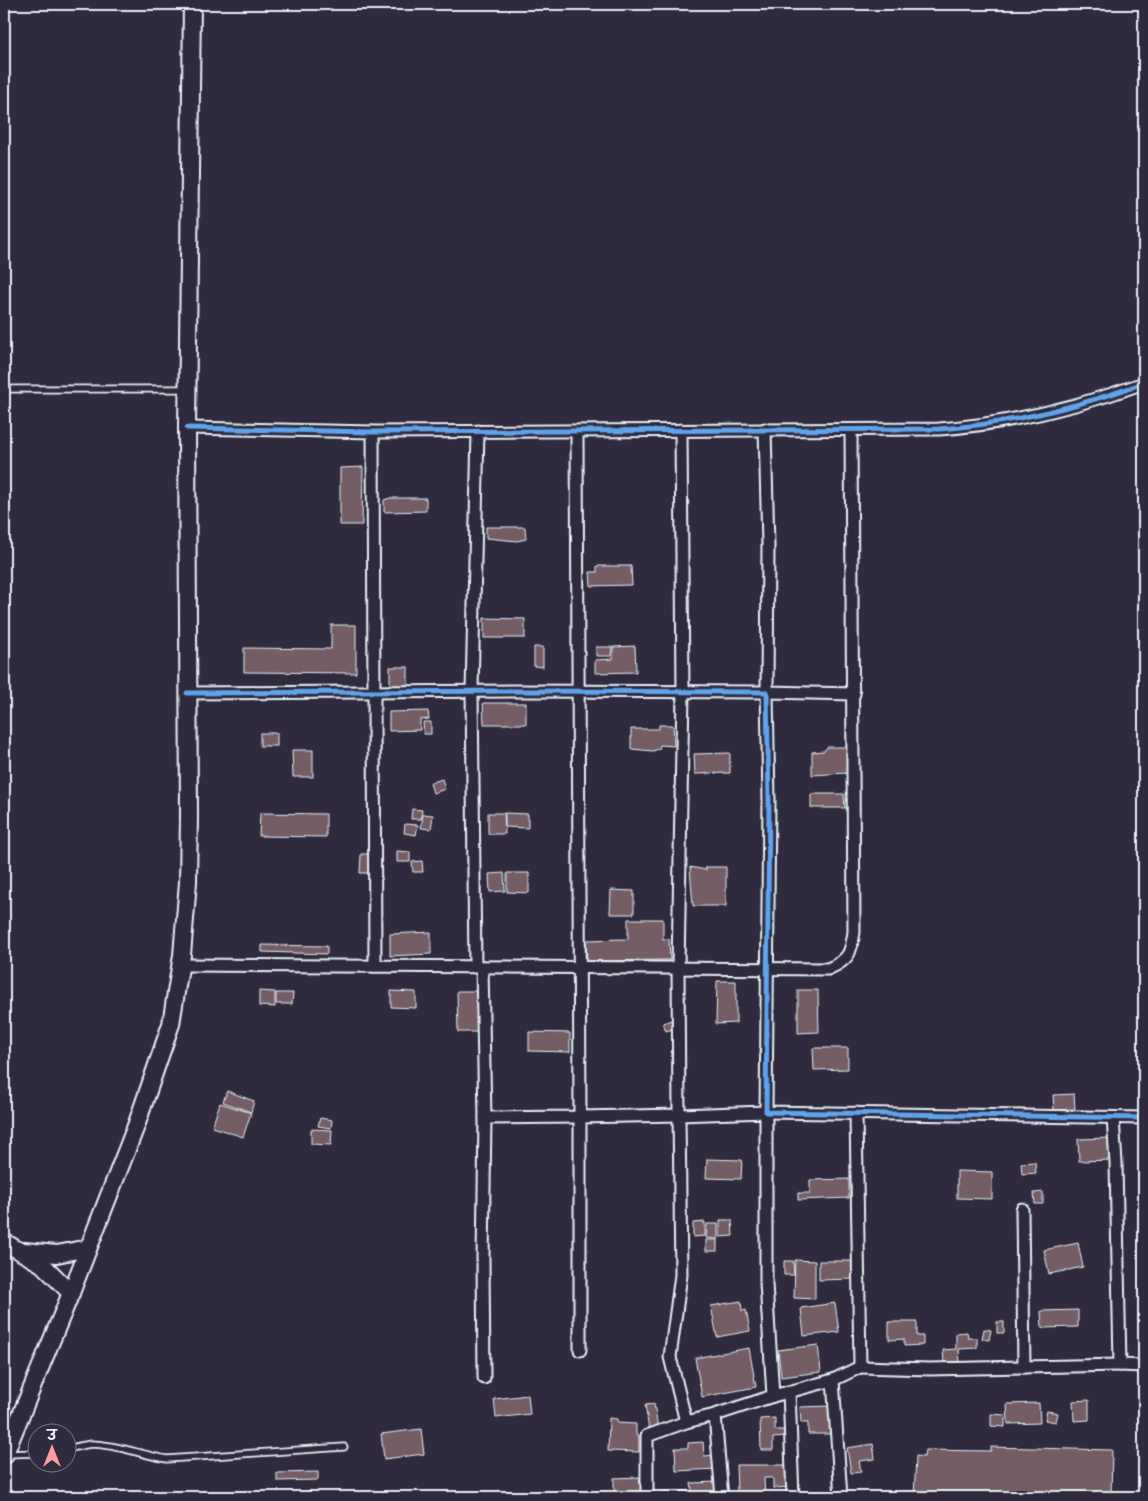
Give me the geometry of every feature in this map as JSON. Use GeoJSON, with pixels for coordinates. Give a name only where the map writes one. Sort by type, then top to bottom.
{"type":"FeatureCollection","features":[{"type":"Feature","properties":{"kind":"main road"},"geometry":{"type":"LineString","coordinates":[[4,1455],[72,1293],[136,1126],[171,1024],[181,965],[188,882],[187,428],[192,4]]}},
{"type":"Feature","properties":{"kind":"main road"},"geometry":{"type":"LineString","coordinates":[[4,1242],[42,1264],[72,1293]]}},
{"type":"Feature","properties":{"kind":"main road"},"geometry":{"type":"LineString","coordinates":[[22,1251],[57,1254],[88,1248]]}},
{"type":"Feature","properties":{"kind":"street"},"geometry":{"type":"LineString","coordinates":[[187,428],[373,432],[577,432],[764,428],[851,430],[966,427],[1044,414],[1099,399],[1144,383]]}},
{"type":"Feature","properties":{"kind":"street"},"geometry":{"type":"LineString","coordinates":[[764,428],[768,545],[766,1282],[773,1396]]}},
{"type":"Feature","properties":{"kind":"street"},"geometry":{"type":"LineString","coordinates":[[681,430],[684,692],[678,967],[681,1275],[670,1357],[686,1422]]}},
{"type":"Feature","properties":{"kind":"street"},"geometry":{"type":"LineString","coordinates":[[181,965],[678,967],[828,970],[840,964],[852,952],[854,932],[851,430]]}},
{"type":"Feature","properties":{"kind":"street"},"geometry":{"type":"LineString","coordinates":[[478,431],[472,691],[478,967],[485,1118],[484,1378]]}},
{"type":"Feature","properties":{"kind":"street"},"geometry":{"type":"LineString","coordinates":[[373,432],[375,966]]}},
{"type":"Feature","properties":{"kind":"street"},"geometry":{"type":"LineString","coordinates":[[577,432],[580,1350]]}},
{"type":"Feature","properties":{"kind":"street"},"geometry":{"type":"LineString","coordinates":[[187,693],[579,691],[854,694]]}},
{"type":"Feature","properties":{"kind":"street"},"geometry":{"type":"LineString","coordinates":[[485,1118],[766,1112],[1144,1118]]}},
{"type":"Feature","properties":{"kind":"street"},"geometry":{"type":"LineString","coordinates":[[856,1113],[860,1367]]}},
{"type":"Feature","properties":{"kind":"street"},"geometry":{"type":"LineString","coordinates":[[1113,1118],[1116,1163],[1120,1365]]}},
{"type":"Feature","properties":{"kind":"street"},"geometry":{"type":"LineString","coordinates":[[1022,1209],[1024,1367]]}},
{"type":"Feature","properties":{"kind":"street"},"geometry":{"type":"LineString","coordinates":[[647,1497],[647,1436],[686,1422],[833,1380],[860,1367],[930,1369],[1144,1366]]}},
{"type":"Feature","properties":{"kind":"street"},"geometry":{"type":"LineString","coordinates":[[833,1380],[841,1497]]}},
{"type":"Feature","properties":{"kind":"street"},"geometry":{"type":"LineString","coordinates":[[788,1392],[793,1497]]}},
{"type":"Feature","properties":{"kind":"street"},"geometry":{"type":"LineString","coordinates":[[715,1415],[722,1497]]}},
{"type":"Feature","properties":{"kind":"lane"},"geometry":{"type":"LineString","coordinates":[[4,388],[188,389]]}},
{"type":"Feature","properties":{"kind":"lane"},"geometry":{"type":"LineString","coordinates":[[78,1447],[91,1444],[144,1456],[167,1458],[344,1447]]}},
{"type":"Feature","properties":{"kind":"lane"},"geometry":{"type":"LineString","coordinates":[[4,1455],[28,1454]]}},
{"type":"Feature","properties":{"kind":"building"},"geometry":{"type":"Polygon","coordinates":[[[363,467],[362,525],[340,525],[340,468],[363,467]]]}},
{"type":"Feature","properties":{"kind":"building"},"geometry":{"type":"Polygon","coordinates":[[[390,498],[426,498],[426,511],[384,512],[384,500],[390,498]]]}},
{"type":"Feature","properties":{"kind":"building"},"geometry":{"type":"Polygon","coordinates":[[[486,527],[525,527],[526,539],[517,541],[486,538],[486,527]]]}},
{"type":"Feature","properties":{"kind":"building"},"geometry":{"type":"Polygon","coordinates":[[[597,566],[631,566],[632,585],[591,586],[590,572],[597,572],[597,566]]]}},
{"type":"Feature","properties":{"kind":"building"},"geometry":{"type":"Polygon","coordinates":[[[484,618],[525,619],[525,638],[484,638],[484,618]]]}},
{"type":"Feature","properties":{"kind":"building"},"geometry":{"type":"Polygon","coordinates":[[[331,625],[356,625],[356,673],[244,672],[244,648],[331,649],[331,625]]]}},
{"type":"Feature","properties":{"kind":"building"},"geometry":{"type":"Polygon","coordinates":[[[635,646],[636,672],[595,673],[595,660],[613,659],[613,647],[635,646]]]}},
{"type":"Feature","properties":{"kind":"building"},"geometry":{"type":"Polygon","coordinates":[[[534,647],[543,647],[543,667],[534,666],[534,647]]]}},
{"type":"Feature","properties":{"kind":"building"},"geometry":{"type":"Polygon","coordinates":[[[596,647],[612,647],[611,656],[596,656],[596,647]]]}},
{"type":"Feature","properties":{"kind":"building"},"geometry":{"type":"Polygon","coordinates":[[[390,667],[408,667],[408,686],[390,686],[390,667]]]}},
{"type":"Feature","properties":{"kind":"building"},"geometry":{"type":"Polygon","coordinates":[[[483,703],[526,703],[526,724],[484,724],[483,703]]]}},
{"type":"Feature","properties":{"kind":"building"},"geometry":{"type":"Polygon","coordinates":[[[428,711],[429,719],[420,720],[420,730],[389,731],[389,712],[428,711]]]}},
{"type":"Feature","properties":{"kind":"building"},"geometry":{"type":"Polygon","coordinates":[[[423,722],[431,722],[431,734],[424,734],[423,722]]]}},
{"type":"Feature","properties":{"kind":"building"},"geometry":{"type":"Polygon","coordinates":[[[659,725],[673,725],[674,746],[660,745],[659,749],[653,751],[631,749],[631,729],[659,729],[659,725]]]}},
{"type":"Feature","properties":{"kind":"building"},"geometry":{"type":"Polygon","coordinates":[[[260,733],[277,733],[277,746],[260,746],[260,733]]]}},
{"type":"Feature","properties":{"kind":"building"},"geometry":{"type":"Polygon","coordinates":[[[827,747],[848,747],[847,773],[812,775],[812,752],[824,751],[827,747]]]}},
{"type":"Feature","properties":{"kind":"building"},"geometry":{"type":"Polygon","coordinates":[[[292,750],[313,750],[313,777],[293,777],[292,750]]]}},
{"type":"Feature","properties":{"kind":"building"},"geometry":{"type":"Polygon","coordinates":[[[730,753],[730,773],[695,774],[694,754],[730,753]]]}},
{"type":"Feature","properties":{"kind":"building"},"geometry":{"type":"Polygon","coordinates":[[[442,779],[445,789],[433,793],[430,783],[442,779]]]}},
{"type":"Feature","properties":{"kind":"building"},"geometry":{"type":"Polygon","coordinates":[[[811,794],[844,794],[845,808],[811,808],[811,794]]]}},
{"type":"Feature","properties":{"kind":"building"},"geometry":{"type":"Polygon","coordinates":[[[412,809],[422,810],[421,819],[411,819],[412,809]]]}},
{"type":"Feature","properties":{"kind":"building"},"geometry":{"type":"Polygon","coordinates":[[[260,813],[326,814],[326,837],[259,836],[260,813]]]}},
{"type":"Feature","properties":{"kind":"building"},"geometry":{"type":"Polygon","coordinates":[[[488,813],[504,813],[505,834],[488,834],[488,813]]]}},
{"type":"Feature","properties":{"kind":"building"},"geometry":{"type":"Polygon","coordinates":[[[505,813],[528,814],[528,828],[505,827],[505,813]]]}},
{"type":"Feature","properties":{"kind":"building"},"geometry":{"type":"Polygon","coordinates":[[[423,814],[433,815],[431,829],[421,828],[423,814]]]}},
{"type":"Feature","properties":{"kind":"building"},"geometry":{"type":"Polygon","coordinates":[[[405,824],[418,825],[416,835],[404,833],[405,824]]]}},
{"type":"Feature","properties":{"kind":"building"},"geometry":{"type":"Polygon","coordinates":[[[397,851],[410,852],[410,862],[397,862],[397,851]]]}},
{"type":"Feature","properties":{"kind":"building"},"geometry":{"type":"Polygon","coordinates":[[[361,854],[370,854],[369,873],[360,873],[361,854]]]}},
{"type":"Feature","properties":{"kind":"building"},"geometry":{"type":"Polygon","coordinates":[[[422,861],[423,872],[413,872],[412,862],[422,861]]]}},
{"type":"Feature","properties":{"kind":"building"},"geometry":{"type":"Polygon","coordinates":[[[690,867],[706,870],[706,867],[726,867],[726,906],[693,906],[690,867]]]}},
{"type":"Feature","properties":{"kind":"building"},"geometry":{"type":"Polygon","coordinates":[[[504,873],[505,891],[490,892],[489,874],[504,873]]]}},
{"type":"Feature","properties":{"kind":"building"},"geometry":{"type":"Polygon","coordinates":[[[507,873],[529,873],[529,893],[507,892],[507,873]]]}},
{"type":"Feature","properties":{"kind":"building"},"geometry":{"type":"Polygon","coordinates":[[[611,890],[634,891],[634,914],[610,914],[611,890]]]}},
{"type":"Feature","properties":{"kind":"building"},"geometry":{"type":"Polygon","coordinates":[[[628,919],[663,919],[663,939],[669,939],[670,960],[587,961],[586,940],[628,939],[628,919]]]}},
{"type":"Feature","properties":{"kind":"building"},"geometry":{"type":"Polygon","coordinates":[[[431,932],[431,954],[390,956],[390,934],[431,932]]]}},
{"type":"Feature","properties":{"kind":"building"},"geometry":{"type":"Polygon","coordinates":[[[262,945],[327,946],[327,954],[262,952],[262,945]]]}},
{"type":"Feature","properties":{"kind":"building"},"geometry":{"type":"Polygon","coordinates":[[[717,981],[736,981],[736,1023],[716,1024],[717,981]]]}},
{"type":"Feature","properties":{"kind":"building"},"geometry":{"type":"Polygon","coordinates":[[[798,990],[818,990],[819,1032],[798,1033],[798,990]]]}},
{"type":"Feature","properties":{"kind":"building"},"geometry":{"type":"Polygon","coordinates":[[[259,991],[275,992],[275,1007],[259,1006],[259,991]]]}},
{"type":"Feature","properties":{"kind":"building"},"geometry":{"type":"Polygon","coordinates":[[[391,991],[416,992],[416,1008],[391,1007],[391,991]]]}},
{"type":"Feature","properties":{"kind":"building"},"geometry":{"type":"Polygon","coordinates":[[[457,991],[478,991],[479,1032],[458,1032],[457,991]]]}},
{"type":"Feature","properties":{"kind":"building"},"geometry":{"type":"Polygon","coordinates":[[[276,993],[293,993],[292,1004],[276,1004],[276,993]]]}},
{"type":"Feature","properties":{"kind":"building"},"geometry":{"type":"Polygon","coordinates":[[[674,1019],[676,1028],[666,1031],[663,1023],[674,1019]]]}},
{"type":"Feature","properties":{"kind":"building"},"geometry":{"type":"Polygon","coordinates":[[[529,1032],[570,1033],[570,1052],[529,1051],[529,1032]]]}},
{"type":"Feature","properties":{"kind":"building"},"geometry":{"type":"Polygon","coordinates":[[[813,1048],[848,1048],[848,1069],[814,1070],[813,1048]]]}},
{"type":"Feature","properties":{"kind":"building"},"geometry":{"type":"Polygon","coordinates":[[[227,1091],[254,1101],[251,1112],[223,1102],[227,1091]]]}},
{"type":"Feature","properties":{"kind":"building"},"geometry":{"type":"Polygon","coordinates":[[[1074,1094],[1075,1109],[1054,1110],[1053,1095],[1074,1094]]]}},
{"type":"Feature","properties":{"kind":"building"},"geometry":{"type":"Polygon","coordinates":[[[220,1103],[251,1113],[243,1137],[212,1127],[220,1103]]]}},
{"type":"Feature","properties":{"kind":"building"},"geometry":{"type":"Polygon","coordinates":[[[320,1118],[332,1120],[331,1128],[318,1126],[320,1118]]]}},
{"type":"Feature","properties":{"kind":"building"},"geometry":{"type":"Polygon","coordinates":[[[311,1129],[332,1130],[331,1145],[311,1144],[311,1129]]]}},
{"type":"Feature","properties":{"kind":"building"},"geometry":{"type":"Polygon","coordinates":[[[1112,1138],[1113,1160],[1079,1161],[1078,1139],[1112,1138]]]}},
{"type":"Feature","properties":{"kind":"building"},"geometry":{"type":"Polygon","coordinates":[[[707,1159],[742,1160],[741,1179],[706,1178],[707,1159]]]}},
{"type":"Feature","properties":{"kind":"building"},"geometry":{"type":"Polygon","coordinates":[[[1035,1162],[1036,1173],[1022,1174],[1021,1163],[1035,1162]]]}},
{"type":"Feature","properties":{"kind":"building"},"geometry":{"type":"Polygon","coordinates":[[[957,1171],[992,1172],[992,1199],[957,1198],[957,1171]]]}},
{"type":"Feature","properties":{"kind":"building"},"geometry":{"type":"Polygon","coordinates":[[[849,1179],[849,1198],[798,1200],[798,1193],[810,1193],[810,1180],[849,1179]]]}},
{"type":"Feature","properties":{"kind":"building"},"geometry":{"type":"Polygon","coordinates":[[[1043,1192],[1043,1204],[1035,1204],[1034,1193],[1043,1192]]]}},
{"type":"Feature","properties":{"kind":"building"},"geometry":{"type":"Polygon","coordinates":[[[720,1220],[732,1220],[733,1236],[720,1237],[720,1220]]]}},
{"type":"Feature","properties":{"kind":"building"},"geometry":{"type":"Polygon","coordinates":[[[705,1222],[705,1236],[693,1237],[693,1223],[705,1222]]]}},
{"type":"Feature","properties":{"kind":"building"},"geometry":{"type":"Polygon","coordinates":[[[707,1224],[718,1224],[718,1239],[706,1238],[707,1224]]]}},
{"type":"Feature","properties":{"kind":"building"},"geometry":{"type":"Polygon","coordinates":[[[706,1240],[717,1240],[717,1251],[706,1251],[706,1240]]]}},
{"type":"Feature","properties":{"kind":"building"},"geometry":{"type":"Polygon","coordinates":[[[1078,1243],[1083,1267],[1049,1274],[1044,1250],[1078,1243]]]}},
{"type":"Feature","properties":{"kind":"building"},"geometry":{"type":"Polygon","coordinates":[[[795,1260],[815,1261],[815,1299],[794,1298],[795,1260]]]}},
{"type":"Feature","properties":{"kind":"building"},"geometry":{"type":"Polygon","coordinates":[[[784,1261],[793,1261],[794,1275],[784,1275],[784,1261]]]}},
{"type":"Feature","properties":{"kind":"building"},"geometry":{"type":"Polygon","coordinates":[[[819,1261],[853,1261],[853,1279],[819,1280],[819,1261]]]}},
{"type":"Feature","properties":{"kind":"building"},"geometry":{"type":"Polygon","coordinates":[[[741,1301],[742,1311],[746,1310],[750,1331],[717,1337],[711,1306],[741,1301]]]}},
{"type":"Feature","properties":{"kind":"building"},"geometry":{"type":"Polygon","coordinates":[[[835,1303],[839,1332],[804,1336],[801,1308],[835,1303]]]}},
{"type":"Feature","properties":{"kind":"building"},"geometry":{"type":"Polygon","coordinates":[[[1078,1310],[1078,1327],[1042,1328],[1041,1311],[1078,1310]]]}},
{"type":"Feature","properties":{"kind":"building"},"geometry":{"type":"Polygon","coordinates":[[[889,1322],[917,1322],[917,1336],[923,1336],[923,1345],[904,1346],[904,1339],[889,1340],[889,1322]]]}},
{"type":"Feature","properties":{"kind":"building"},"geometry":{"type":"Polygon","coordinates":[[[997,1322],[1004,1322],[1004,1333],[997,1333],[997,1322]]]}},
{"type":"Feature","properties":{"kind":"building"},"geometry":{"type":"Polygon","coordinates":[[[984,1329],[991,1330],[989,1340],[982,1339],[984,1329]]]}},
{"type":"Feature","properties":{"kind":"building"},"geometry":{"type":"Polygon","coordinates":[[[967,1332],[968,1338],[977,1338],[977,1348],[959,1349],[960,1363],[944,1363],[943,1350],[956,1349],[956,1333],[967,1332]]]}},
{"type":"Feature","properties":{"kind":"building"},"geometry":{"type":"Polygon","coordinates":[[[818,1345],[821,1372],[781,1377],[778,1350],[818,1345]]]}},
{"type":"Feature","properties":{"kind":"building"},"geometry":{"type":"Polygon","coordinates":[[[749,1348],[756,1387],[702,1397],[695,1358],[749,1348]]]}},
{"type":"Feature","properties":{"kind":"building"},"geometry":{"type":"Polygon","coordinates":[[[528,1395],[530,1414],[496,1418],[494,1399],[528,1395]]]}},
{"type":"Feature","properties":{"kind":"building"},"geometry":{"type":"Polygon","coordinates":[[[1089,1400],[1089,1420],[1074,1421],[1073,1401],[1089,1400]]]}},
{"type":"Feature","properties":{"kind":"building"},"geometry":{"type":"Polygon","coordinates":[[[1039,1403],[1040,1423],[1008,1424],[1007,1404],[1039,1403]]]}},
{"type":"Feature","properties":{"kind":"building"},"geometry":{"type":"Polygon","coordinates":[[[654,1404],[658,1428],[649,1430],[645,1405],[654,1404]]]}},
{"type":"Feature","properties":{"kind":"building"},"geometry":{"type":"Polygon","coordinates":[[[830,1406],[831,1434],[808,1434],[808,1423],[801,1423],[800,1407],[830,1406]]]}},
{"type":"Feature","properties":{"kind":"building"},"geometry":{"type":"Polygon","coordinates":[[[1047,1411],[1058,1413],[1056,1422],[1045,1420],[1047,1411]]]}},
{"type":"Feature","properties":{"kind":"building"},"geometry":{"type":"Polygon","coordinates":[[[991,1414],[1005,1415],[1005,1427],[991,1426],[991,1414]]]}},
{"type":"Feature","properties":{"kind":"building"},"geometry":{"type":"Polygon","coordinates":[[[609,1418],[617,1419],[617,1423],[636,1424],[636,1435],[639,1435],[639,1452],[608,1451],[609,1418]]]}},
{"type":"Feature","properties":{"kind":"building"},"geometry":{"type":"Polygon","coordinates":[[[775,1418],[775,1430],[786,1430],[786,1437],[773,1438],[773,1450],[761,1450],[760,1419],[775,1418]]]}},
{"type":"Feature","properties":{"kind":"building"},"geometry":{"type":"Polygon","coordinates":[[[421,1429],[424,1454],[384,1459],[381,1434],[421,1429]]]}},
{"type":"Feature","properties":{"kind":"building"},"geometry":{"type":"Polygon","coordinates":[[[703,1442],[704,1456],[717,1455],[717,1469],[676,1471],[675,1448],[688,1448],[688,1443],[703,1442]]]}},
{"type":"Feature","properties":{"kind":"building"},"geometry":{"type":"Polygon","coordinates":[[[873,1444],[875,1459],[859,1461],[861,1472],[851,1473],[847,1448],[873,1444]]]}},
{"type":"Feature","properties":{"kind":"building"},"geometry":{"type":"Polygon","coordinates":[[[991,1447],[1112,1450],[1111,1497],[914,1497],[916,1456],[924,1457],[925,1450],[991,1451],[991,1447]]]}},
{"type":"Feature","properties":{"kind":"building"},"geometry":{"type":"Polygon","coordinates":[[[736,1465],[786,1465],[786,1474],[789,1474],[790,1487],[773,1488],[773,1478],[764,1478],[765,1497],[756,1497],[756,1492],[737,1492],[736,1465]]]}},
{"type":"Feature","properties":{"kind":"building"},"geometry":{"type":"Polygon","coordinates":[[[318,1472],[318,1480],[277,1481],[277,1473],[318,1472]]]}},
{"type":"Feature","properties":{"kind":"building"},"geometry":{"type":"Polygon","coordinates":[[[639,1477],[642,1497],[614,1497],[614,1478],[639,1477]]]}},
{"type":"Feature","properties":{"kind":"building"},"geometry":{"type":"Polygon","coordinates":[[[718,1482],[719,1497],[682,1497],[682,1491],[692,1491],[691,1483],[718,1482]]]}},
{"type":"Feature","properties":{"kind":"building"},"geometry":{"type":"Polygon","coordinates":[[[680,1491],[680,1497],[663,1497],[663,1492],[680,1491]]]}},
{"type":"Feature","properties":{"kind":"cycle path"},"geometry":{"type":"LineString","coordinates":[[187,428],[373,432],[939,429],[1017,419],[1094,400],[1144,383]]}},
{"type":"Feature","properties":{"kind":"cycle path"},"geometry":{"type":"LineString","coordinates":[[187,693],[767,692],[769,801],[766,1112],[1144,1118]]}}]}
